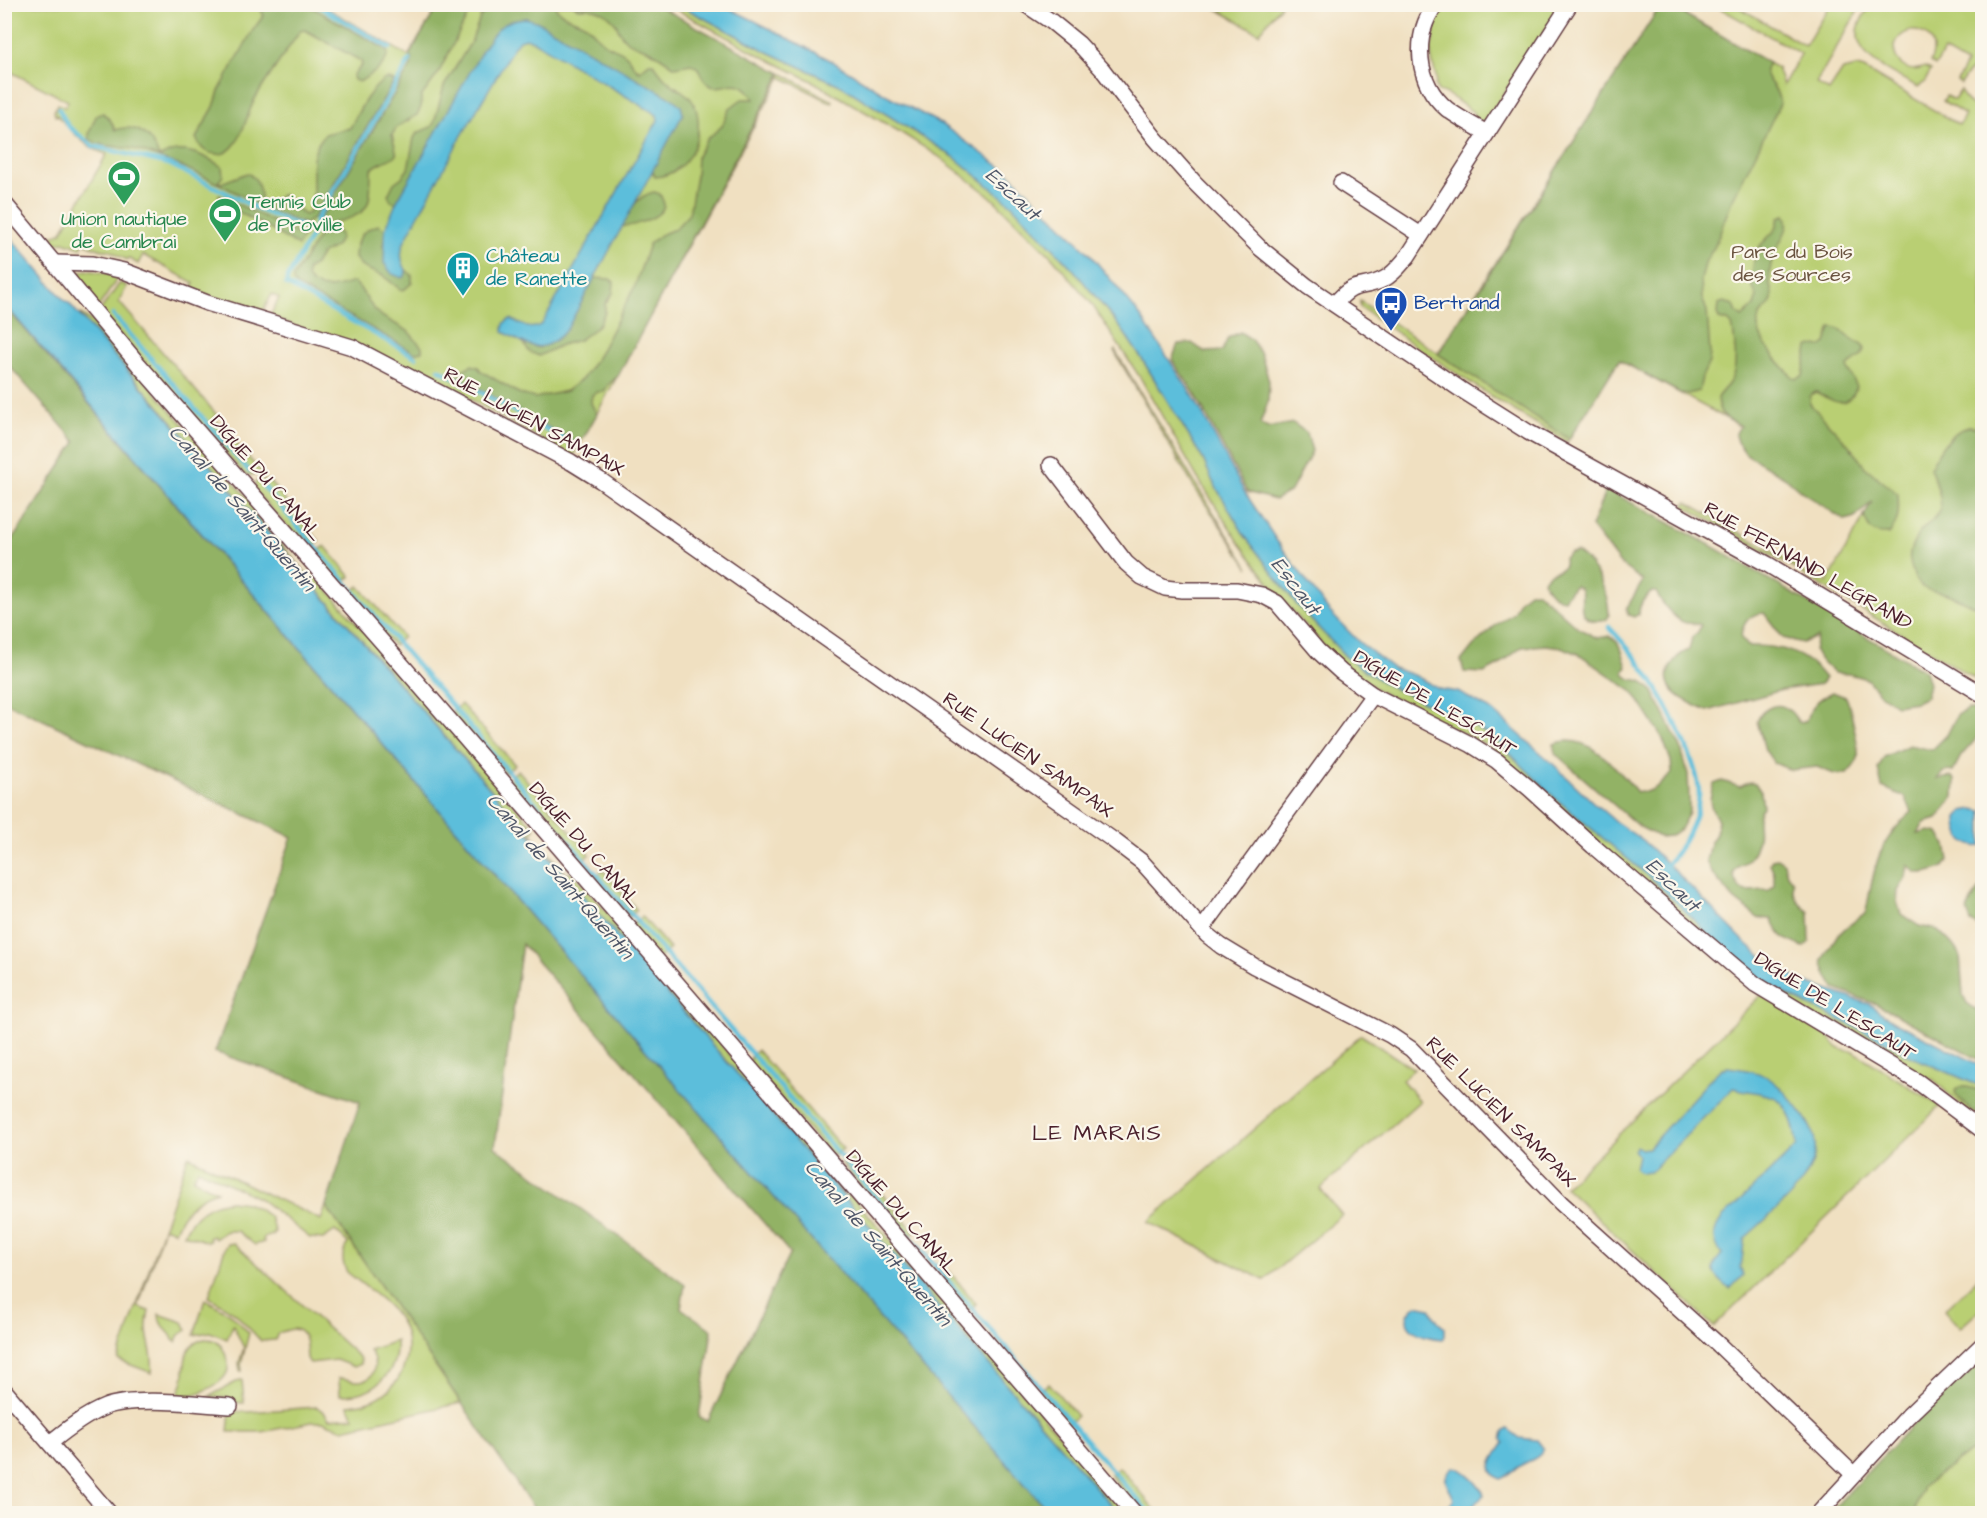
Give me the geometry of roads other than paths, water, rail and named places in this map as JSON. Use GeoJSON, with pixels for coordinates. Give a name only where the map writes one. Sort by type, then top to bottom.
{"type":"FeatureCollection","features":[{"type":"Feature","properties":{"kind":"street","name":"RUE FERNAND LEGRAND"},"geometry":{"type":"LineString","coordinates":[[1025,4],[1062,30],[1087,53],[1173,160],[1246,235],[1291,273],[1443,378],[1528,432],[1767,564],[1983,694]]}},
{"type":"Feature","properties":{"kind":"street"},"geometry":{"type":"LineString","coordinates":[[1436,4],[1426,21],[1421,38],[1420,56],[1427,82],[1435,96],[1449,110],[1487,134]]}},
{"type":"Feature","properties":{"kind":"street"},"geometry":{"type":"LineString","coordinates":[[1335,304],[1351,288],[1376,282],[1388,276],[1403,262],[1487,134],[1565,6]]}},
{"type":"Feature","properties":{"kind":"street"},"geometry":{"type":"LineString","coordinates":[[1341,183],[1421,235]]}},
{"type":"Feature","properties":{"kind":"street","name":"DIGUE DU CANAL"},"geometry":{"type":"LineString","coordinates":[[4,203],[139,365],[268,511],[1135,1514]]}},
{"type":"Feature","properties":{"kind":"street","name":"RUE LUCIEN SAMPAIX"},"geometry":{"type":"LineString","coordinates":[[55,263],[92,264],[124,271],[198,300],[352,347],[578,466],[723,564],[850,656],[1105,833],[1142,862],[1212,939],[1236,955],[1390,1035],[1418,1055],[1561,1203],[1712,1339],[1853,1474]]}},
{"type":"Feature","properties":{"kind":"street","name":"DIGUE DE L'ESCAUT"},"geometry":{"type":"LineString","coordinates":[[1051,465],[1126,562],[1150,582],[1174,590],[1230,589],[1268,597],[1277,603],[1330,664],[1373,695],[1461,739],[1497,761],[1755,984],[1893,1066],[1983,1130]]}},
{"type":"Feature","properties":{"kind":"street"},"geometry":{"type":"LineString","coordinates":[[1202,929],[1373,695]]}},
{"type":"Feature","properties":{"kind":"street"},"geometry":{"type":"LineString","coordinates":[[1818,1514],[1908,1416],[1983,1345]]}},
{"type":"Feature","properties":{"kind":"street"},"geometry":{"type":"LineString","coordinates":[[4,1390],[110,1514]]}},
{"type":"Feature","properties":{"kind":"street"},"geometry":{"type":"LineString","coordinates":[[50,1443],[99,1410],[116,1404],[146,1402],[230,1406]]}},
{"type":"Feature","properties":{"kind":"water","name":"Escaut"},"geometry":{"type":"Polygon","coordinates":[[[679,5],[722,5],[755,21],[832,61],[885,94],[941,124],[1008,172],[1089,253],[1139,314],[1193,396],[1244,491],[1277,541],[1328,610],[1359,642],[1393,668],[1416,676],[1439,689],[1458,692],[1493,711],[1595,804],[1642,840],[1745,942],[1772,965],[1801,981],[1869,1004],[1893,1021],[1982,1066],[1982,1087],[1912,1057],[1885,1041],[1765,983],[1714,940],[1654,881],[1555,798],[1495,739],[1467,722],[1387,685],[1348,659],[1297,605],[1245,536],[1213,482],[1203,459],[1121,328],[1073,269],[1012,205],[954,157],[842,86],[766,51],[679,5]]]}},
{"type":"Feature","properties":{"kind":"water"},"geometry":{"type":"Polygon","coordinates":[[[526,18],[538,22],[673,99],[681,106],[683,114],[567,329],[551,343],[536,347],[503,332],[504,323],[511,319],[530,328],[542,324],[658,120],[657,115],[535,42],[526,38],[519,40],[461,137],[405,240],[401,255],[406,270],[405,276],[402,278],[392,274],[384,263],[385,230],[396,203],[483,49],[500,27],[511,21],[526,18]]]}},
{"type":"Feature","properties":{"kind":"water","name":"Canal de Saint-Quentin"},"geometry":{"type":"Polygon","coordinates":[[[4,230],[1118,1513],[1050,1513],[642,1046],[5,305],[4,230]]]}},
{"type":"Feature","properties":{"kind":"water"},"geometry":{"type":"Polygon","coordinates":[[[1974,809],[1982,811],[1982,846],[1970,845],[1962,839],[1958,829],[1957,817],[1963,811],[1974,809]]]}},
{"type":"Feature","properties":{"kind":"water"},"geometry":{"type":"Polygon","coordinates":[[[1727,1067],[1749,1070],[1772,1080],[1807,1120],[1815,1142],[1810,1169],[1801,1183],[1745,1238],[1740,1267],[1743,1275],[1730,1289],[1715,1273],[1715,1265],[1722,1254],[1716,1245],[1715,1231],[1723,1217],[1797,1146],[1793,1126],[1785,1107],[1771,1096],[1733,1088],[1650,1172],[1641,1173],[1635,1169],[1638,1155],[1634,1150],[1637,1146],[1641,1149],[1648,1148],[1714,1075],[1727,1067]]]}},
{"type":"Feature","properties":{"kind":"water"},"geometry":{"type":"Polygon","coordinates":[[[1416,1305],[1430,1308],[1435,1318],[1445,1328],[1445,1336],[1442,1339],[1426,1336],[1412,1330],[1408,1325],[1409,1312],[1416,1305]]]}},
{"type":"Feature","properties":{"kind":"water"},"geometry":{"type":"Polygon","coordinates":[[[1508,1429],[1520,1438],[1537,1440],[1544,1449],[1537,1457],[1500,1479],[1491,1467],[1494,1457],[1504,1443],[1502,1439],[1504,1432],[1508,1429]]]}},
{"type":"Feature","properties":{"kind":"water"},"geometry":{"type":"Polygon","coordinates":[[[1454,1467],[1472,1478],[1484,1496],[1463,1513],[1422,1513],[1430,1508],[1448,1507],[1454,1500],[1446,1484],[1446,1476],[1454,1467]]]}},
{"type":"Feature","properties":{"kind":"waterway"},"geometry":{"type":"LineString","coordinates":[[315,4],[390,48]]}},
{"type":"Feature","properties":{"kind":"waterway"},"geometry":{"type":"LineString","coordinates":[[314,231],[316,220],[410,60]]}},
{"type":"Feature","properties":{"kind":"waterway"},"geometry":{"type":"LineString","coordinates":[[59,109],[68,126],[93,146],[169,164],[264,212],[314,231],[286,284],[416,357]]}},
{"type":"Feature","properties":{"kind":"waterway"},"geometry":{"type":"LineString","coordinates":[[113,315],[249,471]]}},
{"type":"Feature","properties":{"kind":"waterway"},"geometry":{"type":"LineString","coordinates":[[439,369],[571,443]]}},
{"type":"Feature","properties":{"kind":"waterway"},"geometry":{"type":"LineString","coordinates":[[264,487],[1150,1514]]}},
{"type":"Feature","properties":{"kind":"waterway","name":"Escaut"},"geometry":{"type":"LineString","coordinates":[[1609,627],[1636,658],[1652,681],[1679,730],[1698,781],[1699,795],[1696,814],[1682,844],[1664,868]]}},
{"type":"Feature","properties":{"kind":"place","name":"Union nautique de Cambrai"},"geometry":{"type":"Point","coordinates":[124,206]}},
{"type":"Feature","properties":{"kind":"place","name":"Tennis Club de Proville"},"geometry":{"type":"Point","coordinates":[225,243]}},
{"type":"Feature","properties":{"kind":"place","name":"Château de Ranette"},"geometry":{"type":"Point","coordinates":[463,297]}},
{"type":"Feature","properties":{"kind":"place","name":"Bertrand"},"geometry":{"type":"Point","coordinates":[1391,332]}},
{"type":"Feature","properties":{"kind":"district","name":"LE MARAIS"},"geometry":{"type":"Point","coordinates":[1097,1133]}},
{"type":"Feature","properties":{"kind":"park label","name":"Parc du Bois des Sources"},"geometry":{"type":"Point","coordinates":[1792,264]}}]}
